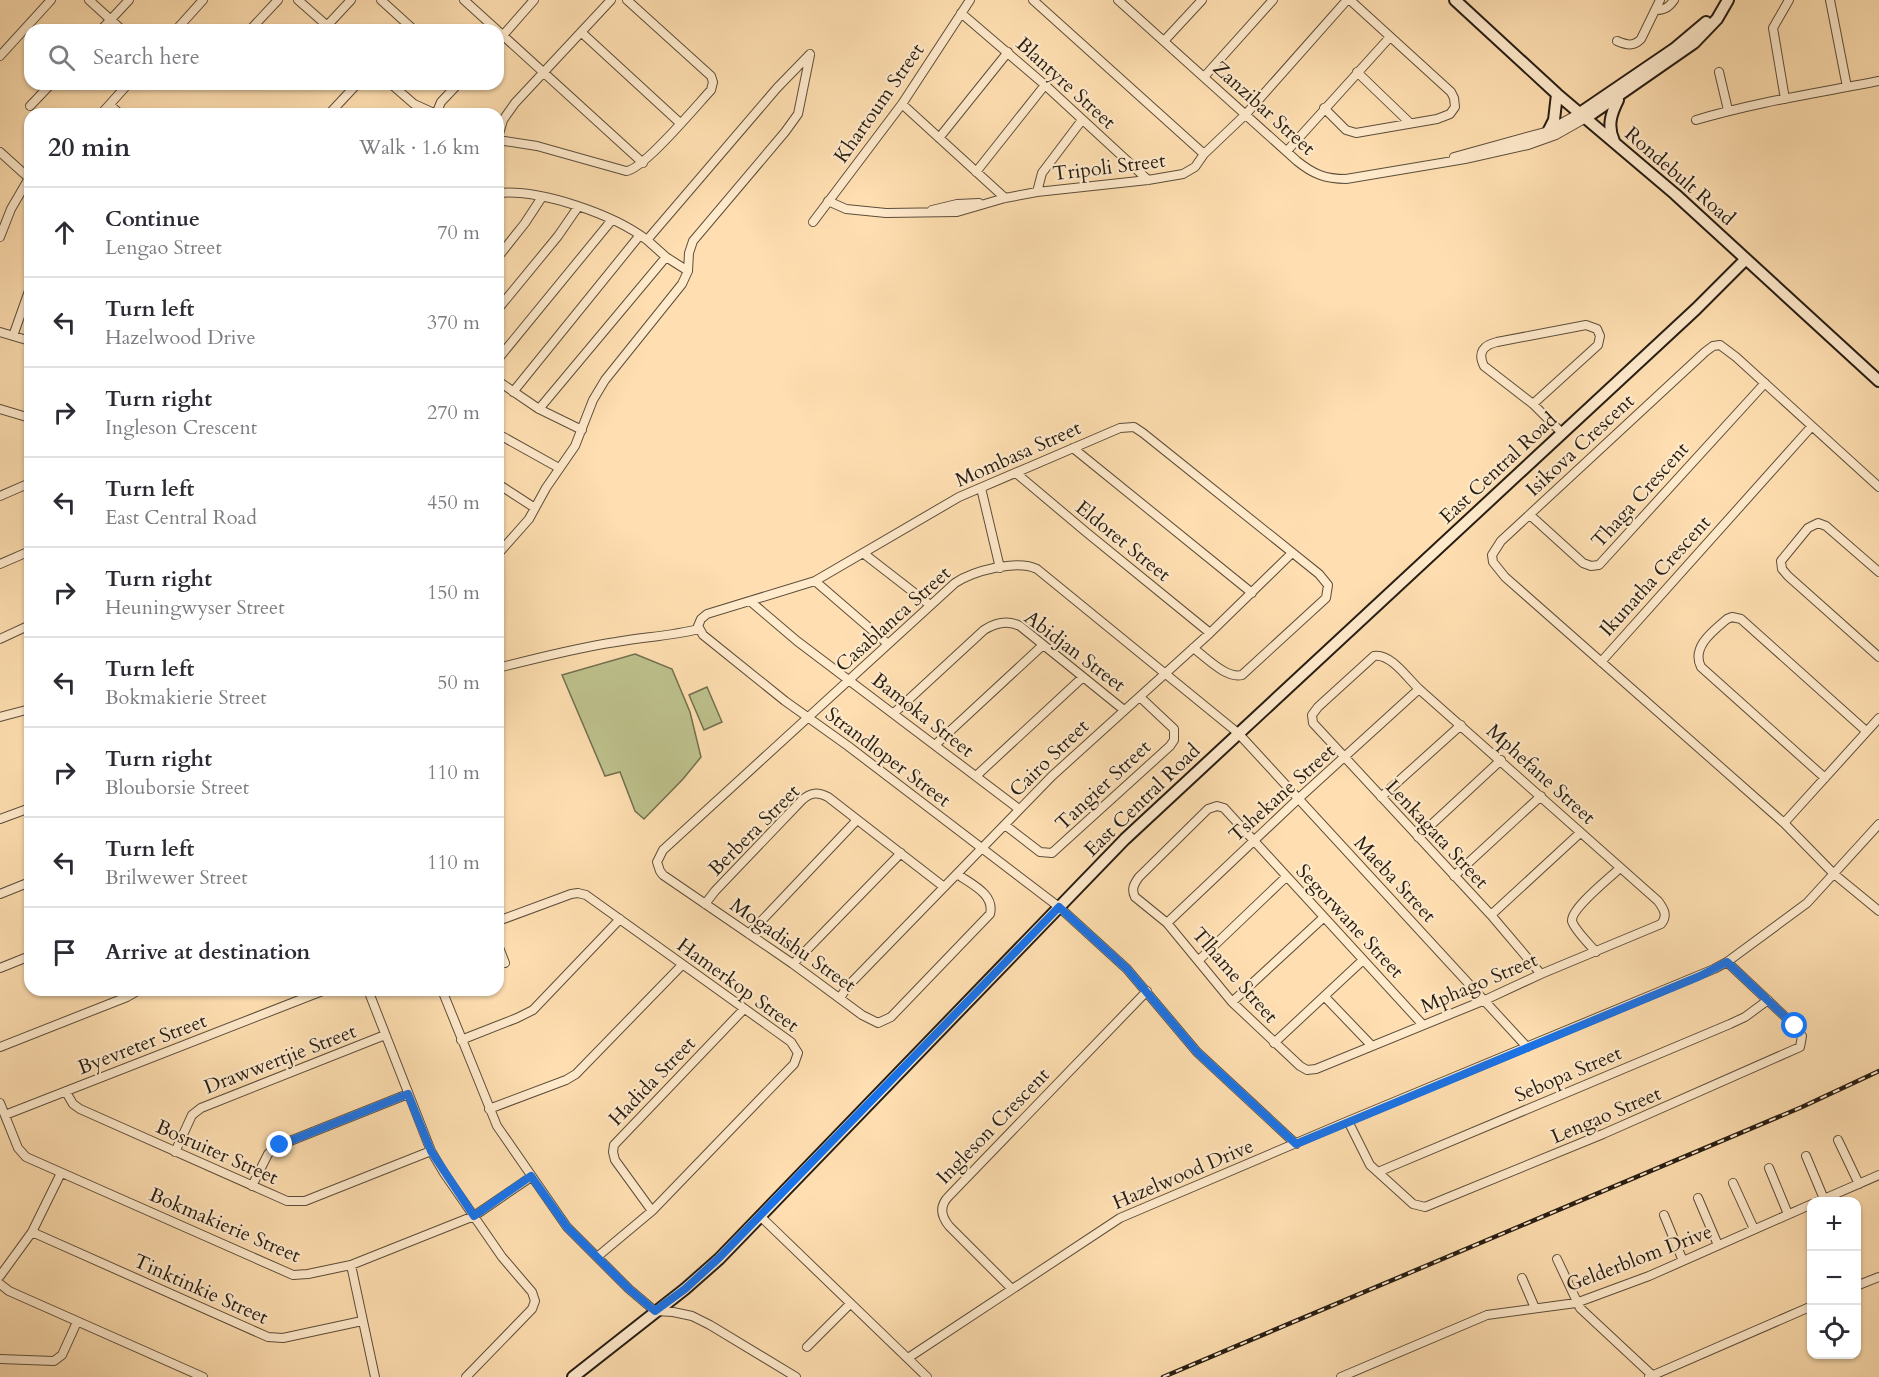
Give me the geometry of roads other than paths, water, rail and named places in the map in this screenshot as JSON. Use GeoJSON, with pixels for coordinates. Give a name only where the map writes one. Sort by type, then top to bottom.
{"type":"FeatureCollection","features":[{"type":"Feature","properties":{"kind":"street"},"geometry":{"type":"LineString","coordinates":[[29,24],[51,0]]}},
{"type":"Feature","properties":{"kind":"street"},"geometry":{"type":"LineString","coordinates":[[89,0],[115,24]]}},
{"type":"Feature","properties":{"kind":"street"},"geometry":{"type":"LineString","coordinates":[[107,24],[129,0]]}},
{"type":"Feature","properties":{"kind":"street"},"geometry":{"type":"LineString","coordinates":[[181,24],[203,0]]}},
{"type":"Feature","properties":{"kind":"street"},"geometry":{"type":"LineString","coordinates":[[256,24],[278,0]]}},
{"type":"Feature","properties":{"kind":"street"},"geometry":{"type":"LineString","coordinates":[[298,0],[322,24]]}},
{"type":"Feature","properties":{"kind":"street"},"geometry":{"type":"LineString","coordinates":[[331,24],[351,0]]}},
{"type":"Feature","properties":{"kind":"street"},"geometry":{"type":"LineString","coordinates":[[381,0],[407,24]]}},
{"type":"Feature","properties":{"kind":"street"},"geometry":{"type":"LineString","coordinates":[[464,0],[489,24]]}},
{"type":"Feature","properties":{"kind":"street"},"geometry":{"type":"LineString","coordinates":[[504,29],[534,0]]}},
{"type":"Feature","properties":{"kind":"street"},"geometry":{"type":"LineString","coordinates":[[504,118],[611,0]]}},
{"type":"Feature","properties":{"kind":"street"},"geometry":{"type":"LineString","coordinates":[[504,139],[631,171],[643,163],[711,90],[713,82],[711,76],[627,0]]}},
{"type":"Feature","properties":{"kind":"street","name":"Khartoum Street"},"geometry":{"type":"LineString","coordinates":[[813,222],[902,104],[970,0]]}},
{"type":"Feature","properties":{"kind":"street"},"geometry":{"type":"LineString","coordinates":[[1034,0],[1204,154]]}},
{"type":"Feature","properties":{"kind":"street"},"geometry":{"type":"LineString","coordinates":[[1164,41],[1202,0]]}},
{"type":"Feature","properties":{"kind":"street"},"geometry":{"type":"LineString","coordinates":[[1204,76],[1274,0]]}},
{"type":"Feature","properties":{"kind":"street"},"geometry":{"type":"LineString","coordinates":[[1324,108],[1336,121],[1353,133],[1444,117],[1452,113],[1455,107],[1451,92],[1348,0]]}},
{"type":"Feature","properties":{"kind":"street","name":"Tripoli Street"},"geometry":{"type":"LineString","coordinates":[[828,201],[846,209],[886,213],[928,211],[957,204],[988,202],[1037,192],[1183,174],[1195,166],[1204,154],[1246,114],[1348,0]]}},
{"type":"Feature","properties":{"kind":"street","name":"Rondebult Road"},"geometry":{"type":"LineString","coordinates":[[1455,0],[1746,259],[1879,381]]}},
{"type":"Feature","properties":{"kind":"street"},"geometry":{"type":"LineString","coordinates":[[1617,41],[1631,45],[1637,43],[1660,0]]}},
{"type":"Feature","properties":{"kind":"street"},"geometry":{"type":"LineString","coordinates":[[1656,10],[1669,7],[1674,0]]}},
{"type":"Feature","properties":{"kind":"street"},"geometry":{"type":"LineString","coordinates":[[1448,160],[1490,154],[1539,141],[1620,97],[1694,43],[1717,19],[1727,0]]}},
{"type":"Feature","properties":{"kind":"street"},"geometry":{"type":"LineString","coordinates":[[1448,160],[1465,153],[1549,130],[1583,116],[1674,49],[1711,18],[1727,0]]}},
{"type":"Feature","properties":{"kind":"street"},"geometry":{"type":"LineString","coordinates":[[1785,99],[1773,28],[1789,0]]}},
{"type":"Feature","properties":{"kind":"street"},"geometry":{"type":"LineString","coordinates":[[1830,0],[1847,87]]}},
{"type":"Feature","properties":{"kind":"street","name":"Zanzibar Street"},"geometry":{"type":"LineString","coordinates":[[1123,1],[1164,41],[1310,172],[1333,179],[1346,179],[1448,160]]}},
{"type":"Feature","properties":{"kind":"street","name":"Blantyre Street"},"geometry":{"type":"LineString","coordinates":[[961,13],[1045,85],[1148,180]]}},
{"type":"Feature","properties":{"kind":"street"},"geometry":{"type":"LineString","coordinates":[[0,56],[24,30]]}},
{"type":"Feature","properties":{"kind":"street"},"geometry":{"type":"LineString","coordinates":[[581,32],[680,123]]}},
{"type":"Feature","properties":{"kind":"street"},"geometry":{"type":"LineString","coordinates":[[1287,151],[1390,37]]}},
{"type":"Feature","properties":{"kind":"street"},"geometry":{"type":"LineString","coordinates":[[504,38],[643,163]]}},
{"type":"Feature","properties":{"kind":"street"},"geometry":{"type":"LineString","coordinates":[[939,138],[1008,52]]}},
{"type":"Feature","properties":{"kind":"street"},"geometry":{"type":"LineString","coordinates":[[504,547],[529,519],[574,446],[593,400],[605,380],[673,297],[688,271],[689,253],[693,241],[798,114],[810,54],[643,238],[513,392]]}},
{"type":"Feature","properties":{"kind":"street"},"geometry":{"type":"LineString","coordinates":[[1357,72],[1410,123]]}},
{"type":"Feature","properties":{"kind":"street"},"geometry":{"type":"LineString","coordinates":[[1719,72],[1728,111]]}},
{"type":"Feature","properties":{"kind":"street"},"geometry":{"type":"LineString","coordinates":[[1696,120],[1728,111],[1879,81]]}},
{"type":"Feature","properties":{"kind":"street"},"geometry":{"type":"LineString","coordinates":[[976,172],[1045,85]]}},
{"type":"Feature","properties":{"kind":"street"},"geometry":{"type":"LineString","coordinates":[[30,106],[45,90]]}},
{"type":"Feature","properties":{"kind":"street"},"geometry":{"type":"LineString","coordinates":[[107,108],[123,90]]}},
{"type":"Feature","properties":{"kind":"street"},"geometry":{"type":"LineString","coordinates":[[335,108],[351,90]]}},
{"type":"Feature","properties":{"kind":"street"},"geometry":{"type":"LineString","coordinates":[[398,90],[414,104],[423,108]]}},
{"type":"Feature","properties":{"kind":"street"},"geometry":{"type":"LineString","coordinates":[[438,108],[452,90]]}},
{"type":"Feature","properties":{"kind":"street"},"geometry":{"type":"LineString","coordinates":[[1549,130],[1555,112],[1557,93]]}},
{"type":"Feature","properties":{"kind":"street"},"geometry":{"type":"LineString","coordinates":[[1614,142],[1610,127],[1612,110],[1620,97]]}},
{"type":"Feature","properties":{"kind":"street"},"geometry":{"type":"LineString","coordinates":[[902,104],[1005,198]]}},
{"type":"Feature","properties":{"kind":"street"},"geometry":{"type":"LineString","coordinates":[[110,105],[113,108]]}},
{"type":"Feature","properties":{"kind":"street"},"geometry":{"type":"LineString","coordinates":[[1037,192],[1042,173],[1082,120]]}},
{"type":"Feature","properties":{"kind":"street"},"geometry":{"type":"LineString","coordinates":[[0,152],[24,174]]}},
{"type":"Feature","properties":{"kind":"street"},"geometry":{"type":"LineString","coordinates":[[0,237],[11,209],[24,187]]}},
{"type":"Feature","properties":{"kind":"street"},"geometry":{"type":"LineString","coordinates":[[504,193],[521,193],[578,207],[643,238],[688,271]]}},
{"type":"Feature","properties":{"kind":"street"},"geometry":{"type":"LineString","coordinates":[[504,249],[542,197]]}},
{"type":"Feature","properties":{"kind":"street"},"geometry":{"type":"LineString","coordinates":[[504,302],[558,236],[578,207]]}},
{"type":"Feature","properties":{"kind":"street"},"geometry":{"type":"LineString","coordinates":[[504,352],[611,221]]}},
{"type":"Feature","properties":{"kind":"street"},"geometry":{"type":"LineString","coordinates":[[539,409],[666,257]]}},
{"type":"Feature","properties":{"kind":"street","name":"East Central Road"},"geometry":{"type":"LineString","coordinates":[[573,1377],[704,1273],[1125,839],[1696,309],[1746,259]]}},
{"type":"Feature","properties":{"kind":"street"},"geometry":{"type":"LineString","coordinates":[[13,336],[24,305]]}},
{"type":"Feature","properties":{"kind":"street"},"geometry":{"type":"LineString","coordinates":[[1533,404],[1598,345],[1600,336],[1597,329],[1586,325],[1497,342],[1485,346],[1481,353],[1480,358],[1484,366],[1533,404],[1562,433]]}},
{"type":"Feature","properties":{"kind":"street"},"geometry":{"type":"LineString","coordinates":[[0,332],[24,339]]}},
{"type":"Feature","properties":{"kind":"street","name":"Isikova Crescent"},"geometry":{"type":"LineString","coordinates":[[1601,662],[1505,577],[1493,562],[1492,555],[1495,549],[1713,346],[1724,346],[1812,426]]}},
{"type":"Feature","properties":{"kind":"street","name":"Thaga Crescent"},"geometry":{"type":"LineString","coordinates":[[1530,515],[1584,563],[1593,566],[1601,563],[1765,383]]}},
{"type":"Feature","properties":{"kind":"street"},"geometry":{"type":"LineString","coordinates":[[504,385],[539,409],[582,430]]}},
{"type":"Feature","properties":{"kind":"street"},"geometry":{"type":"LineString","coordinates":[[0,409],[24,416]]}},
{"type":"Feature","properties":{"kind":"street","name":"Mombasa Street"},"geometry":{"type":"LineString","coordinates":[[699,630],[699,622],[703,616],[815,581],[959,497],[1120,428],[1131,426],[1137,428],[1319,574],[1328,588],[1328,595],[1318,606],[1242,675],[1236,676],[1228,673],[1193,648]]}},
{"type":"Feature","properties":{"kind":"street"},"geometry":{"type":"LineString","coordinates":[[1812,426],[1879,487]]}},
{"type":"Feature","properties":{"kind":"street","name":"Ikunatha Crescent"},"geometry":{"type":"LineString","coordinates":[[1812,426],[1601,662],[1784,823],[1834,874],[1879,911]]}},
{"type":"Feature","properties":{"kind":"street"},"geometry":{"type":"LineString","coordinates":[[504,437],[559,468]]}},
{"type":"Feature","properties":{"kind":"street"},"geometry":{"type":"LineString","coordinates":[[1074,448],[1252,593]]}},
{"type":"Feature","properties":{"kind":"street","name":"Eldoret Street"},"geometry":{"type":"LineString","coordinates":[[1016,472],[1210,633]]}},
{"type":"Feature","properties":{"kind":"street"},"geometry":{"type":"LineString","coordinates":[[0,496],[24,486]]}},
{"type":"Feature","properties":{"kind":"street"},"geometry":{"type":"LineString","coordinates":[[504,488],[535,508]]}},
{"type":"Feature","properties":{"kind":"street"},"geometry":{"type":"LineString","coordinates":[[981,488],[1000,568]]}},
{"type":"Feature","properties":{"kind":"street"},"geometry":{"type":"LineString","coordinates":[[1879,572],[1826,526],[1818,523],[1808,528],[1781,561],[1783,571],[1788,576],[1879,657]]}},
{"type":"Feature","properties":{"kind":"street"},"geometry":{"type":"LineString","coordinates":[[863,553],[930,606]]}},
{"type":"Feature","properties":{"kind":"street","name":"Cairo Street"},"geometry":{"type":"LineString","coordinates":[[840,998],[847,987],[1019,809],[1210,633],[1292,553]]}},
{"type":"Feature","properties":{"kind":"street"},"geometry":{"type":"LineString","coordinates":[[0,564],[24,554]]}},
{"type":"Feature","properties":{"kind":"street","name":"Casablanca Street"},"geometry":{"type":"LineString","coordinates":[[658,867],[658,858],[663,850],[954,583],[966,576],[1000,568],[1022,564],[1037,569],[1239,733]]}},
{"type":"Feature","properties":{"kind":"street"},"geometry":{"type":"LineString","coordinates":[[815,581],[888,644]]}},
{"type":"Feature","properties":{"kind":"street","name":"Bamoka Street"},"geometry":{"type":"LineString","coordinates":[[750,601],[797,640],[1019,809]]}},
{"type":"Feature","properties":{"kind":"street"},"geometry":{"type":"LineString","coordinates":[[1825,778],[1701,667],[1698,655],[1701,645],[1727,619],[1732,617],[1741,619],[1866,731]]}},
{"type":"Feature","properties":{"kind":"street","name":"Abidjan Street"},"geometry":{"type":"LineString","coordinates":[[894,712],[984,630],[990,626],[1013,622],[1124,710]]}},
{"type":"Feature","properties":{"kind":"street"},"geometry":{"type":"LineString","coordinates":[[0,639],[24,628]]}},
{"type":"Feature","properties":{"kind":"street"},"geometry":{"type":"LineString","coordinates":[[504,666],[550,654],[618,641],[699,630]]}},
{"type":"Feature","properties":{"kind":"street","name":"Strandloper Street"},"geometry":{"type":"LineString","coordinates":[[699,630],[785,701],[1059,907]]}},
{"type":"Feature","properties":{"kind":"street"},"geometry":{"type":"LineString","coordinates":[[935,745],[1043,645]]}},
{"type":"Feature","properties":{"kind":"street","name":"Mphefane Street"},"geometry":{"type":"LineString","coordinates":[[1312,714],[1374,656],[1380,655],[1390,660],[1419,689],[1501,760],[1662,907],[1665,913],[1664,921],[1654,927]]}},
{"type":"Feature","properties":{"kind":"street"},"geometry":{"type":"LineString","coordinates":[[976,776],[1083,677]]}},
{"type":"Feature","properties":{"kind":"street","name":"Tshekane Street"},"geometry":{"type":"LineString","coordinates":[[1167,923],[1419,689]]}},
{"type":"Feature","properties":{"kind":"street","name":"Tangier Street"},"geometry":{"type":"LineString","coordinates":[[1005,825],[1040,852],[1052,853],[1170,746],[1174,740],[1174,729],[1140,697]]}},
{"type":"Feature","properties":{"kind":"street"},"geometry":{"type":"LineString","coordinates":[[0,717],[24,711]]}},
{"type":"Feature","properties":{"kind":"street","name":"Lenkagata Street"},"geometry":{"type":"LineString","coordinates":[[1312,714],[1316,728],[1491,915],[1541,974]]}},
{"type":"Feature","properties":{"kind":"street"},"geometry":{"type":"LineString","coordinates":[[1784,823],[1879,718]]}},
{"type":"Feature","properties":{"kind":"street"},"geometry":{"type":"LineString","coordinates":[[1381,798],[1461,725]]}},
{"type":"Feature","properties":{"kind":"street","name":"Maeba Street"},"geometry":{"type":"LineString","coordinates":[[1239,733],[1527,1047]]}},
{"type":"Feature","properties":{"kind":"street"},"geometry":{"type":"LineString","coordinates":[[1418,837],[1501,760]]}},
{"type":"Feature","properties":{"kind":"street","name":"Berbera Street"},"geometry":{"type":"LineString","coordinates":[[705,904],[809,794],[816,793],[824,795],[944,887]]}},
{"type":"Feature","properties":{"kind":"street"},"geometry":{"type":"LineString","coordinates":[[1454,876],[1541,796]]}},
{"type":"Feature","properties":{"kind":"street","name":"Segorwane Street"},"geometry":{"type":"LineString","coordinates":[[1133,894],[1133,886],[1139,877],[1212,807],[1224,808],[1423,1025]]}},
{"type":"Feature","properties":{"kind":"street"},"geometry":{"type":"LineString","coordinates":[[0,819],[24,810]]}},
{"type":"Feature","properties":{"kind":"street"},"geometry":{"type":"LineString","coordinates":[[749,934],[857,820]]}},
{"type":"Feature","properties":{"kind":"street","name":"Hazelwood Drive"},"geometry":{"type":"LineString","coordinates":[[908,1358],[1120,1218],[1700,976],[1727,962],[1807,903],[1879,824]]}},
{"type":"Feature","properties":{"kind":"street"},"geometry":{"type":"LineString","coordinates":[[1491,915],[1580,832]]}},
{"type":"Feature","properties":{"kind":"street"},"geometry":{"type":"LineString","coordinates":[[793,964],[900,853]]}},
{"type":"Feature","properties":{"kind":"street","name":"Mogadishu Street"},"geometry":{"type":"LineString","coordinates":[[658,867],[663,875],[874,1023],[883,1022],[891,1017],[990,914],[989,898],[957,874]]}},
{"type":"Feature","properties":{"kind":"street"},"geometry":{"type":"LineString","coordinates":[[1596,952],[1576,928],[1573,916],[1578,907],[1620,868]]}},
{"type":"Feature","properties":{"kind":"street"},"geometry":{"type":"LineString","coordinates":[[1199,960],[1286,877]]}},
{"type":"Feature","properties":{"kind":"street"},"geometry":{"type":"LineString","coordinates":[[0,894],[24,884]]}},
{"type":"Feature","properties":{"kind":"street","name":"Hamerkop Street"},"geometry":{"type":"LineString","coordinates":[[504,919],[578,892],[590,897],[791,1042],[797,1050],[797,1060],[652,1211],[597,1257]]}},
{"type":"Feature","properties":{"kind":"street","name":"Tlhame Street"},"geometry":{"type":"LineString","coordinates":[[1133,894],[1167,923],[1232,1002],[1274,1043],[1300,1066],[1307,1070],[1316,1069]]}},
{"type":"Feature","properties":{"kind":"street"},"geometry":{"type":"LineString","coordinates":[[1059,907],[1127,969],[1197,1052],[1296,1144]]}},
{"type":"Feature","properties":{"kind":"street"},"geometry":{"type":"LineString","coordinates":[[1232,1002],[1323,918]]}},
{"type":"Feature","properties":{"kind":"street"},"geometry":{"type":"LineString","coordinates":[[461,1040],[533,1010],[620,919]]}},
{"type":"Feature","properties":{"kind":"street","name":"Mphago Street"},"geometry":{"type":"LineString","coordinates":[[1316,1069],[1485,1000],[1654,927]]}},
{"type":"Feature","properties":{"kind":"street"},"geometry":{"type":"LineString","coordinates":[[0,968],[24,958]]}},
{"type":"Feature","properties":{"kind":"street"},"geometry":{"type":"LineString","coordinates":[[1274,1043],[1363,960]]}},
{"type":"Feature","properties":{"kind":"street","name":"Lengao Street"},"geometry":{"type":"LineString","coordinates":[[1348,1121],[1365,1159],[1413,1204],[1420,1207],[1431,1206],[1797,1049],[1802,1041],[1799,1031],[1727,962]]}},
{"type":"Feature","properties":{"kind":"street"},"geometry":{"type":"LineString","coordinates":[[489,1109],[566,1080],[576,1074],[682,964]]}},
{"type":"Feature","properties":{"kind":"street","name":"Ingleson Crescent"},"geometry":{"type":"LineString","coordinates":[[1012,1289],[949,1226],[942,1215],[943,1205],[949,1196],[1147,991]]}},
{"type":"Feature","properties":{"kind":"street"},"geometry":{"type":"LineString","coordinates":[[0,1047],[129,996]]}},
{"type":"Feature","properties":{"kind":"street","name":"Byevreter Street"},"geometry":{"type":"LineString","coordinates":[[5,1115],[310,996]]}},
{"type":"Feature","properties":{"kind":"street"},"geometry":{"type":"LineString","coordinates":[[370,996],[431,1151],[502,1257],[532,1292],[535,1302],[532,1310],[466,1377]]}},
{"type":"Feature","properties":{"kind":"street"},"geometry":{"type":"LineString","coordinates":[[444,996],[489,1109],[501,1133],[567,1227],[629,1289],[655,1311],[692,1316],[796,1377]]}},
{"type":"Feature","properties":{"kind":"street"},"geometry":{"type":"LineString","coordinates":[[1325,997],[1372,1046]]}},
{"type":"Feature","properties":{"kind":"street","name":"Sebopa Street"},"geometry":{"type":"LineString","coordinates":[[1378,1172],[1730,1024],[1745,1017],[1768,1000]]}},
{"type":"Feature","properties":{"kind":"street","name":"Hadida Street"},"geometry":{"type":"LineString","coordinates":[[652,1211],[615,1160],[614,1145],[744,1009]]}},
{"type":"Feature","properties":{"kind":"street","name":"Drawwertjie Street"},"geometry":{"type":"LineString","coordinates":[[175,1152],[192,1115],[201,1108],[385,1035]]}},
{"type":"Feature","properties":{"kind":"street","name":"Bosruiter Street"},"geometry":{"type":"LineString","coordinates":[[66,1092],[73,1104],[80,1109],[287,1201],[299,1202],[431,1151]]}},
{"type":"Feature","properties":{"kind":"street"},"geometry":{"type":"LineString","coordinates":[[252,1186],[268,1154],[275,1147],[408,1094]]}},
{"type":"Feature","properties":{"kind":"street","name":"Bokmakierie Street"},"geometry":{"type":"LineString","coordinates":[[0,1103],[22,1153],[61,1173],[288,1274],[300,1276],[351,1265],[474,1216],[531,1176]]}},
{"type":"Feature","properties":{"kind":"street"},"geometry":{"type":"LineString","coordinates":[[1838,1140],[1859,1184]]}},
{"type":"Feature","properties":{"kind":"street"},"geometry":{"type":"LineString","coordinates":[[1806,1156],[1819,1197]]}},
{"type":"Feature","properties":{"kind":"street"},"geometry":{"type":"LineString","coordinates":[[1769,1168],[1788,1214]]}},
{"type":"Feature","properties":{"kind":"street"},"geometry":{"type":"LineString","coordinates":[[0,1276],[32,1232],[61,1173]]}},
{"type":"Feature","properties":{"kind":"street"},"geometry":{"type":"LineString","coordinates":[[1827,1197],[1879,1175]]}},
{"type":"Feature","properties":{"kind":"street"},"geometry":{"type":"LineString","coordinates":[[1733,1183],[1754,1229]]}},
{"type":"Feature","properties":{"kind":"street"},"geometry":{"type":"LineString","coordinates":[[1698,1198],[1718,1245]]}},
{"type":"Feature","properties":{"kind":"street","name":"Gelderblom Drive"},"geometry":{"type":"LineString","coordinates":[[1341,1377],[1487,1315],[1576,1303],[1649,1276],[1807,1206]]}},
{"type":"Feature","properties":{"kind":"street"},"geometry":{"type":"LineString","coordinates":[[1664,1215],[1683,1261]]}},
{"type":"Feature","properties":{"kind":"street"},"geometry":{"type":"LineString","coordinates":[[760,1216],[927,1377]]}},
{"type":"Feature","properties":{"kind":"street","name":"Tinktinkie Street"},"geometry":{"type":"LineString","coordinates":[[32,1232],[268,1337],[283,1338],[362,1321]]}},
{"type":"Feature","properties":{"kind":"street"},"geometry":{"type":"LineString","coordinates":[[1557,1259],[1576,1303],[1652,1376],[1807,1308]]}},
{"type":"Feature","properties":{"kind":"street"},"geometry":{"type":"LineString","coordinates":[[351,1265],[375,1377]]}},
{"type":"Feature","properties":{"kind":"street"},"geometry":{"type":"LineString","coordinates":[[1861,1284],[1879,1277]]}},
{"type":"Feature","properties":{"kind":"street"},"geometry":{"type":"LineString","coordinates":[[1522,1278],[1535,1308]]}},
{"type":"Feature","properties":{"kind":"street"},"geometry":{"type":"LineString","coordinates":[[0,1284],[9,1291],[203,1377]]}},
{"type":"Feature","properties":{"kind":"street"},"geometry":{"type":"LineString","coordinates":[[807,1347],[850,1304]]}},
{"type":"Feature","properties":{"kind":"street"},"geometry":{"type":"LineString","coordinates":[[0,1359],[54,1361],[62,1354],[77,1322]]}},
{"type":"Feature","properties":{"kind":"street"},"geometry":{"type":"LineString","coordinates":[[176,1377],[180,1367]]}},
{"type":"Feature","properties":{"kind":"railway"},"geometry":{"type":"LineString","coordinates":[[1163,1377],[1802,1107],[1879,1071]]}}]}
